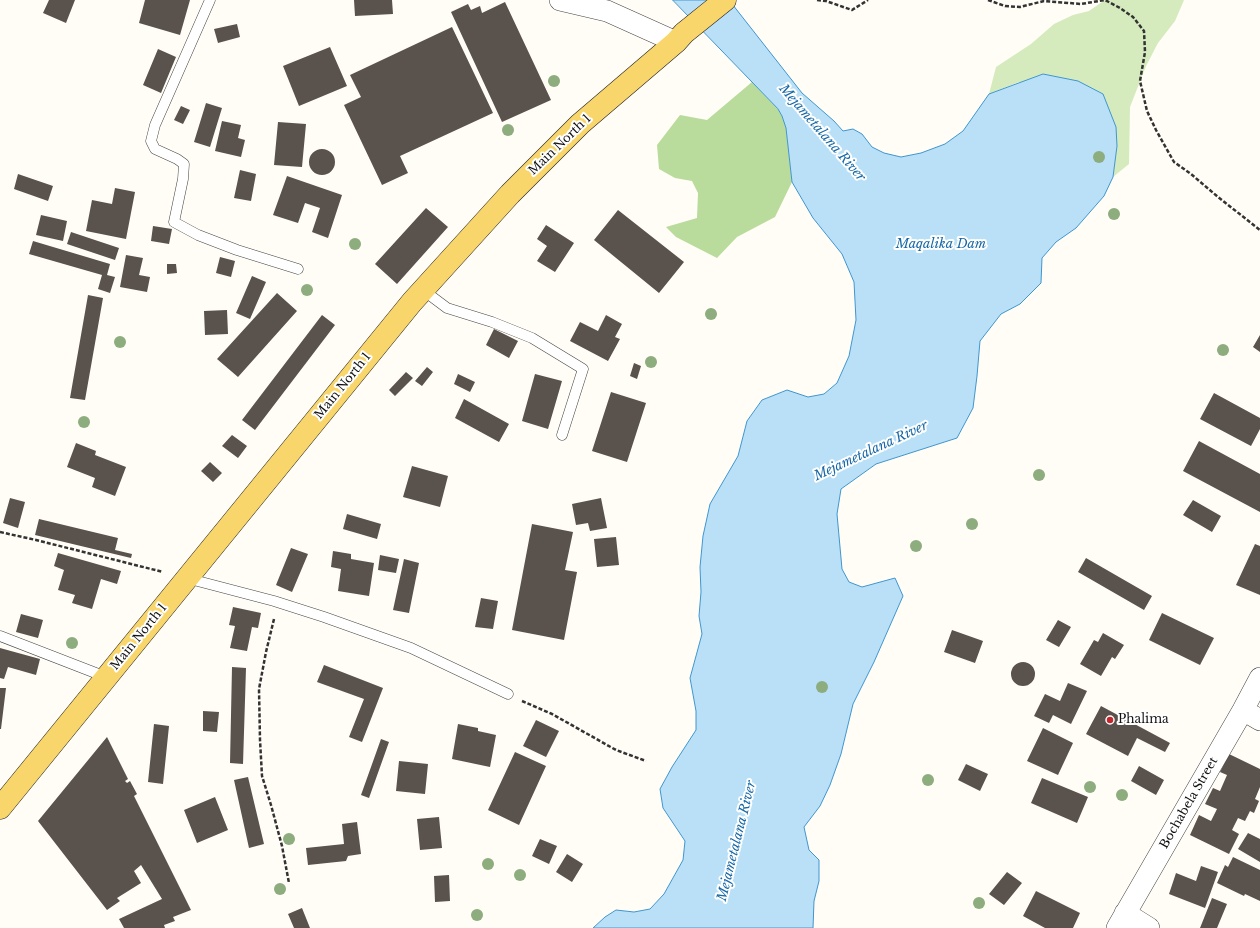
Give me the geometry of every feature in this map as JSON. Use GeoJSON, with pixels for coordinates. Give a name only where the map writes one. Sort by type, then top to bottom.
{"type":"FeatureCollection","features":[{"type":"Feature","properties":{"kind":"main road","name":"Main North 1"},"geometry":{"type":"LineString","coordinates":[[0,808],[186,578],[423,290],[510,194],[580,124],[725,0]]}},
{"type":"Feature","properties":{"kind":"street"},"geometry":{"type":"LineString","coordinates":[[560,0],[607,11],[680,37]]}},
{"type":"Feature","properties":{"kind":"street","name":"Bochabela Street"},"geometry":{"type":"LineString","coordinates":[[1121,921],[1251,715],[1260,678]]}},
{"type":"Feature","properties":{"kind":"street"},"geometry":{"type":"LineString","coordinates":[[1121,921],[1149,928]]}},
{"type":"Feature","properties":{"kind":"lane"},"geometry":{"type":"LineString","coordinates":[[210,0],[155,125],[151,142],[155,149],[177,159],[184,164],[183,179],[174,222],[198,235],[237,250],[298,269]]}},
{"type":"Feature","properties":{"kind":"lane"},"geometry":{"type":"LineString","coordinates":[[423,290],[446,308],[492,322],[532,338],[583,369],[562,435]]}},
{"type":"Feature","properties":{"kind":"lane"},"geometry":{"type":"LineString","coordinates":[[186,578],[274,601],[411,648],[508,694]]}},
{"type":"Feature","properties":{"kind":"lane"},"geometry":{"type":"LineString","coordinates":[[0,636],[106,678]]}},
{"type":"Feature","properties":{"kind":"path"},"geometry":{"type":"LineString","coordinates":[[817,0],[826,1],[852,10],[868,0]]}},
{"type":"Feature","properties":{"kind":"path"},"geometry":{"type":"LineString","coordinates":[[988,0],[1004,6],[1020,7],[1044,1],[1080,4],[1105,0],[1133,17],[1144,32],[1145,52],[1140,81],[1147,110],[1156,130],[1174,162],[1260,230]]}},
{"type":"Feature","properties":{"kind":"path"},"geometry":{"type":"LineString","coordinates":[[0,532],[186,578]]}},
{"type":"Feature","properties":{"kind":"path"},"geometry":{"type":"LineString","coordinates":[[274,601],[275,614],[266,652],[260,689],[260,740],[262,776],[272,805],[289,883]]}},
{"type":"Feature","properties":{"kind":"path"},"geometry":{"type":"LineString","coordinates":[[508,694],[552,714],[616,750],[646,761]]}},
{"type":"Feature","properties":{"kind":"green space"},"geometry":{"type":"Polygon","coordinates":[[[1105,0],[1184,0],[1175,21],[1158,43],[1146,66],[1130,107],[1129,164],[1113,177],[1117,146],[1019,82],[989,94],[996,67],[1031,44],[1054,24],[1073,15],[1089,11],[1105,0]]]}},
{"type":"Feature","properties":{"kind":"green space"},"geometry":{"type":"Polygon","coordinates":[[[752,82],[778,109],[782,116],[786,128],[792,182],[775,217],[737,237],[717,258],[676,237],[666,227],[697,218],[698,193],[692,181],[675,178],[659,169],[657,145],[680,115],[707,120],[752,82]]]}},
{"type":"Feature","properties":{"kind":"water","name":"Maqalika Dam"},"geometry":{"type":"Polygon","coordinates":[[[673,0],[729,0],[802,93],[834,121],[843,131],[853,129],[862,134],[872,147],[884,153],[901,157],[921,153],[945,144],[963,131],[989,94],[1043,74],[1078,81],[1103,94],[1116,127],[1117,146],[1113,177],[1104,196],[1076,228],[1056,242],[1042,258],[1041,283],[1020,304],[1001,314],[980,341],[973,408],[957,438],[876,464],[841,489],[837,514],[842,569],[849,582],[862,587],[895,578],[903,596],[874,662],[853,704],[841,754],[830,785],[820,806],[804,827],[809,850],[819,860],[819,881],[814,901],[813,928],[593,928],[605,917],[616,910],[634,912],[650,909],[664,894],[683,860],[685,841],[663,808],[660,789],[672,767],[696,730],[696,711],[690,678],[702,634],[699,616],[701,592],[700,567],[703,536],[710,504],[738,456],[747,421],[762,400],[787,390],[808,397],[824,394],[837,383],[849,356],[856,320],[854,282],[842,254],[813,218],[792,182],[786,128],[778,109],[673,0]]]}},
{"type":"Feature","properties":{"kind":"building"},"geometry":{"type":"Polygon","coordinates":[[[49,0],[75,0],[66,23],[43,13],[49,0]]]}},
{"type":"Feature","properties":{"kind":"building"},"geometry":{"type":"Polygon","coordinates":[[[145,0],[190,0],[180,35],[139,23],[145,0]]]}},
{"type":"Feature","properties":{"kind":"building"},"geometry":{"type":"Polygon","coordinates":[[[354,0],[392,0],[393,14],[355,16],[354,0]]]}},
{"type":"Feature","properties":{"kind":"building"},"geometry":{"type":"Polygon","coordinates":[[[505,2],[551,100],[502,122],[451,12],[468,4],[471,10],[480,6],[482,13],[505,2]]]}},
{"type":"Feature","properties":{"kind":"building"},"geometry":{"type":"Polygon","coordinates":[[[237,24],[240,37],[218,43],[214,29],[237,24]]]}},
{"type":"Feature","properties":{"kind":"building"},"geometry":{"type":"Polygon","coordinates":[[[452,27],[493,113],[400,156],[408,173],[382,185],[344,105],[361,97],[350,75],[452,27]]]}},
{"type":"Feature","properties":{"kind":"building"},"geometry":{"type":"Polygon","coordinates":[[[330,47],[347,86],[299,106],[283,66],[330,47]]]}},
{"type":"Feature","properties":{"kind":"building"},"geometry":{"type":"Polygon","coordinates":[[[158,49],[176,57],[161,93],[143,85],[158,49]]]}},
{"type":"Feature","properties":{"kind":"building"},"geometry":{"type":"Polygon","coordinates":[[[206,103],[222,108],[210,147],[194,142],[206,103]]]}},
{"type":"Feature","properties":{"kind":"building"},"geometry":{"type":"Polygon","coordinates":[[[181,106],[190,110],[183,124],[174,120],[181,106]]]}},
{"type":"Feature","properties":{"kind":"building"},"geometry":{"type":"Polygon","coordinates":[[[222,121],[241,125],[238,138],[245,140],[241,157],[215,151],[222,121]]]}},
{"type":"Feature","properties":{"kind":"building"},"geometry":{"type":"Polygon","coordinates":[[[278,122],[306,124],[302,167],[274,165],[278,122]]]}},
{"type":"Feature","properties":{"kind":"building"},"geometry":{"type":"Polygon","coordinates":[[[322,149],[331,153],[335,162],[331,171],[322,175],[313,171],[309,162],[313,153],[322,149]]]}},
{"type":"Feature","properties":{"kind":"building"},"geometry":{"type":"Polygon","coordinates":[[[240,170],[256,174],[251,201],[234,198],[240,170]]]}},
{"type":"Feature","properties":{"kind":"building"},"geometry":{"type":"Polygon","coordinates":[[[18,174],[53,186],[48,201],[14,189],[18,174]]]}},
{"type":"Feature","properties":{"kind":"building"},"geometry":{"type":"Polygon","coordinates":[[[287,176],[342,195],[328,238],[312,232],[320,208],[305,203],[298,223],[273,215],[287,176]]]}},
{"type":"Feature","properties":{"kind":"building"},"geometry":{"type":"Polygon","coordinates":[[[115,188],[135,192],[126,239],[86,231],[92,200],[112,204],[115,188]]]}},
{"type":"Feature","properties":{"kind":"building"},"geometry":{"type":"Polygon","coordinates":[[[426,208],[448,227],[397,284],[375,264],[426,208]]]}},
{"type":"Feature","properties":{"kind":"building"},"geometry":{"type":"Polygon","coordinates":[[[618,210],[684,262],[659,293],[594,240],[618,210]]]}},
{"type":"Feature","properties":{"kind":"building"},"geometry":{"type":"Polygon","coordinates":[[[41,215],[67,221],[63,241],[36,235],[41,215]]]}},
{"type":"Feature","properties":{"kind":"building"},"geometry":{"type":"Polygon","coordinates":[[[546,225],[574,243],[555,272],[537,261],[547,246],[537,239],[546,225]]]}},
{"type":"Feature","properties":{"kind":"building"},"geometry":{"type":"Polygon","coordinates":[[[153,226],[172,229],[169,244],[151,241],[153,226]]]}},
{"type":"Feature","properties":{"kind":"building"},"geometry":{"type":"Polygon","coordinates":[[[71,232],[119,248],[115,260],[67,244],[71,232]]]}},
{"type":"Feature","properties":{"kind":"building"},"geometry":{"type":"Polygon","coordinates":[[[33,241],[110,264],[107,275],[115,277],[110,293],[98,289],[102,275],[29,254],[33,241]]]}},
{"type":"Feature","properties":{"kind":"building"},"geometry":{"type":"Polygon","coordinates":[[[126,255],[143,258],[139,275],[150,277],[147,292],[120,287],[126,255]]]}},
{"type":"Feature","properties":{"kind":"building"},"geometry":{"type":"Polygon","coordinates":[[[220,257],[235,261],[231,277],[216,273],[220,257]]]}},
{"type":"Feature","properties":{"kind":"building"},"geometry":{"type":"Polygon","coordinates":[[[167,264],[176,264],[177,273],[167,274],[167,264]]]}},
{"type":"Feature","properties":{"kind":"building"},"geometry":{"type":"Polygon","coordinates":[[[252,276],[266,282],[250,319],[236,313],[252,276]]]}},
{"type":"Feature","properties":{"kind":"building"},"geometry":{"type":"Polygon","coordinates":[[[277,293],[297,311],[238,377],[217,359],[277,293]]]}},
{"type":"Feature","properties":{"kind":"building"},"geometry":{"type":"Polygon","coordinates":[[[88,295],[103,298],[85,400],[70,398],[88,295]]]}},
{"type":"Feature","properties":{"kind":"building"},"geometry":{"type":"Polygon","coordinates":[[[227,310],[228,334],[205,335],[204,311],[227,310]]]}},
{"type":"Feature","properties":{"kind":"building"},"geometry":{"type":"Polygon","coordinates":[[[322,315],[335,325],[255,430],[242,420],[322,315]]]}},
{"type":"Feature","properties":{"kind":"building"},"geometry":{"type":"Polygon","coordinates":[[[606,315],[622,324],[615,337],[620,339],[608,361],[570,341],[580,322],[598,331],[606,315]]]}},
{"type":"Feature","properties":{"kind":"building"},"geometry":{"type":"Polygon","coordinates":[[[494,329],[518,341],[509,358],[486,345],[494,329]]]}},
{"type":"Feature","properties":{"kind":"building"},"geometry":{"type":"Polygon","coordinates":[[[1260,335],[1260,352],[1253,347],[1260,335]]]}},
{"type":"Feature","properties":{"kind":"building"},"geometry":{"type":"Polygon","coordinates":[[[634,363],[641,366],[637,379],[630,376],[634,363]]]}},
{"type":"Feature","properties":{"kind":"building"},"geometry":{"type":"Polygon","coordinates":[[[427,367],[433,372],[422,386],[415,381],[427,367]]]}},
{"type":"Feature","properties":{"kind":"building"},"geometry":{"type":"Polygon","coordinates":[[[406,372],[413,378],[395,396],[389,390],[406,372]]]}},
{"type":"Feature","properties":{"kind":"building"},"geometry":{"type":"Polygon","coordinates":[[[458,374],[475,382],[470,392],[454,384],[458,374]]]}},
{"type":"Feature","properties":{"kind":"building"},"geometry":{"type":"Polygon","coordinates":[[[535,374],[562,381],[548,429],[522,421],[535,374]]]}},
{"type":"Feature","properties":{"kind":"building"},"geometry":{"type":"Polygon","coordinates":[[[611,392],[646,403],[627,462],[592,451],[611,392]]]}},
{"type":"Feature","properties":{"kind":"building"},"geometry":{"type":"Polygon","coordinates":[[[1214,393],[1260,418],[1260,429],[1251,446],[1200,419],[1214,393]]]}},
{"type":"Feature","properties":{"kind":"building"},"geometry":{"type":"Polygon","coordinates":[[[464,399],[509,424],[499,442],[455,418],[464,399]]]}},
{"type":"Feature","properties":{"kind":"building"},"geometry":{"type":"Polygon","coordinates":[[[232,435],[247,446],[238,458],[222,446],[232,435]]]}},
{"type":"Feature","properties":{"kind":"building"},"geometry":{"type":"Polygon","coordinates":[[[1199,441],[1260,474],[1260,512],[1183,471],[1199,441]]]}},
{"type":"Feature","properties":{"kind":"building"},"geometry":{"type":"Polygon","coordinates":[[[76,443],[96,451],[95,455],[126,467],[115,496],[92,487],[95,478],[67,467],[76,443]]]}},
{"type":"Feature","properties":{"kind":"building"},"geometry":{"type":"Polygon","coordinates":[[[210,462],[222,473],[213,482],[201,471],[210,462]]]}},
{"type":"Feature","properties":{"kind":"building"},"geometry":{"type":"Polygon","coordinates":[[[412,466],[448,476],[440,507],[403,497],[412,466]]]}},
{"type":"Feature","properties":{"kind":"building"},"geometry":{"type":"Polygon","coordinates":[[[10,498],[25,502],[18,528],[3,523],[10,498]]]}},
{"type":"Feature","properties":{"kind":"building"},"geometry":{"type":"Polygon","coordinates":[[[601,498],[607,528],[590,531],[588,523],[576,525],[572,504],[601,498]]]}},
{"type":"Feature","properties":{"kind":"building"},"geometry":{"type":"Polygon","coordinates":[[[1193,500],[1221,516],[1212,532],[1183,515],[1193,500]]]}},
{"type":"Feature","properties":{"kind":"building"},"geometry":{"type":"Polygon","coordinates":[[[347,514],[381,524],[377,539],[343,529],[347,514]]]}},
{"type":"Feature","properties":{"kind":"building"},"geometry":{"type":"Polygon","coordinates":[[[39,519],[118,538],[115,550],[132,554],[131,558],[35,535],[39,519]]]}},
{"type":"Feature","properties":{"kind":"building"},"geometry":{"type":"Polygon","coordinates":[[[532,524],[573,532],[565,570],[577,572],[564,640],[512,630],[532,524]]]}},
{"type":"Feature","properties":{"kind":"building"},"geometry":{"type":"Polygon","coordinates":[[[616,537],[619,565],[597,567],[594,539],[616,537]]]}},
{"type":"Feature","properties":{"kind":"building"},"geometry":{"type":"Polygon","coordinates":[[[1255,544],[1260,546],[1260,595],[1236,585],[1255,544]]]}},
{"type":"Feature","properties":{"kind":"building"},"geometry":{"type":"Polygon","coordinates":[[[291,548],[308,554],[292,592],[276,585],[291,548]]]}},
{"type":"Feature","properties":{"kind":"building"},"geometry":{"type":"Polygon","coordinates":[[[333,551],[351,554],[351,559],[374,563],[369,596],[338,591],[341,569],[331,567],[333,551]]]}},
{"type":"Feature","properties":{"kind":"building"},"geometry":{"type":"Polygon","coordinates":[[[58,553],[121,571],[117,584],[101,579],[92,609],[72,603],[75,595],[58,590],[64,570],[54,566],[58,553]]]}},
{"type":"Feature","properties":{"kind":"building"},"geometry":{"type":"Polygon","coordinates":[[[380,555],[399,559],[396,573],[378,570],[380,555]]]}},
{"type":"Feature","properties":{"kind":"building"},"geometry":{"type":"Polygon","coordinates":[[[1086,558],[1152,596],[1144,610],[1078,572],[1086,558]]]}},
{"type":"Feature","properties":{"kind":"building"},"geometry":{"type":"Polygon","coordinates":[[[404,559],[419,563],[409,613],[393,610],[404,559]]]}},
{"type":"Feature","properties":{"kind":"building"},"geometry":{"type":"Polygon","coordinates":[[[481,598],[498,601],[493,629],[475,627],[481,598]]]}},
{"type":"Feature","properties":{"kind":"building"},"geometry":{"type":"Polygon","coordinates":[[[233,607],[261,613],[258,628],[252,627],[247,651],[230,648],[235,626],[229,625],[233,607]]]}},
{"type":"Feature","properties":{"kind":"building"},"geometry":{"type":"Polygon","coordinates":[[[1162,613],[1214,638],[1200,665],[1149,640],[1162,613]]]}},
{"type":"Feature","properties":{"kind":"building"},"geometry":{"type":"Polygon","coordinates":[[[21,614],[43,620],[38,638],[16,632],[21,614]]]}},
{"type":"Feature","properties":{"kind":"building"},"geometry":{"type":"Polygon","coordinates":[[[1058,620],[1071,627],[1059,647],[1046,640],[1058,620]]]}},
{"type":"Feature","properties":{"kind":"building"},"geometry":{"type":"Polygon","coordinates":[[[952,630],[983,641],[975,663],[944,652],[952,630]]]}},
{"type":"Feature","properties":{"kind":"building"},"geometry":{"type":"Polygon","coordinates":[[[1103,633],[1124,645],[1115,659],[1112,657],[1101,676],[1080,664],[1094,640],[1098,642],[1103,633]]]}},
{"type":"Feature","properties":{"kind":"building"},"geometry":{"type":"Polygon","coordinates":[[[0,648],[40,659],[36,675],[8,667],[4,679],[0,678],[0,648]]]}},
{"type":"Feature","properties":{"kind":"building"},"geometry":{"type":"Polygon","coordinates":[[[1023,662],[1031,666],[1035,674],[1031,682],[1023,686],[1015,682],[1011,674],[1015,666],[1023,662]]]}},
{"type":"Feature","properties":{"kind":"building"},"geometry":{"type":"Polygon","coordinates":[[[324,665],[383,688],[362,742],[349,737],[364,699],[317,682],[324,665]]]}},
{"type":"Feature","properties":{"kind":"building"},"geometry":{"type":"Polygon","coordinates":[[[232,667],[246,668],[243,764],[230,763],[232,667]]]}},
{"type":"Feature","properties":{"kind":"building"},"geometry":{"type":"Polygon","coordinates":[[[1068,683],[1087,691],[1071,724],[1053,715],[1049,723],[1034,716],[1045,694],[1060,701],[1068,683]]]}},
{"type":"Feature","properties":{"kind":"building"},"geometry":{"type":"Polygon","coordinates":[[[0,688],[6,688],[1,729],[0,729],[0,688]]]}},
{"type":"Feature","properties":{"kind":"building","name":"Phalima"},"geometry":{"type":"Polygon","coordinates":[[[1101,706],[1170,743],[1165,752],[1137,738],[1128,756],[1086,734],[1101,706]]]}},
{"type":"Feature","properties":{"kind":"building"},"geometry":{"type":"Polygon","coordinates":[[[203,711],[219,712],[217,732],[203,731],[203,711]]]}},
{"type":"Feature","properties":{"kind":"building"},"geometry":{"type":"Polygon","coordinates":[[[536,720],[559,731],[546,757],[523,746],[536,720]]]}},
{"type":"Feature","properties":{"kind":"building"},"geometry":{"type":"Polygon","coordinates":[[[154,724],[169,726],[163,784],[148,782],[154,724]]]}},
{"type":"Feature","properties":{"kind":"building"},"geometry":{"type":"Polygon","coordinates":[[[458,724],[478,728],[478,731],[496,735],[490,767],[452,759],[458,724]]]}},
{"type":"Feature","properties":{"kind":"building"},"geometry":{"type":"Polygon","coordinates":[[[1043,728],[1073,743],[1058,775],[1027,761],[1043,728]]]}},
{"type":"Feature","properties":{"kind":"building"},"geometry":{"type":"Polygon","coordinates":[[[107,737],[128,779],[125,781],[127,783],[130,781],[137,794],[134,796],[191,910],[173,917],[175,921],[164,925],[165,928],[124,928],[119,919],[162,899],[141,865],[134,871],[141,883],[117,898],[120,901],[107,910],[38,821],[107,737]]]}},
{"type":"Feature","properties":{"kind":"building"},"geometry":{"type":"Polygon","coordinates":[[[381,739],[389,742],[369,798],[361,795],[381,739]]]}},
{"type":"Feature","properties":{"kind":"building"},"geometry":{"type":"Polygon","coordinates":[[[515,752],[546,766],[519,825],[488,810],[515,752]]]}},
{"type":"Feature","properties":{"kind":"building"},"geometry":{"type":"Polygon","coordinates":[[[1229,754],[1260,769],[1260,787],[1255,799],[1259,801],[1254,813],[1250,811],[1245,821],[1238,818],[1232,830],[1239,834],[1229,854],[1190,835],[1199,815],[1211,821],[1217,809],[1205,804],[1213,788],[1220,791],[1227,775],[1220,772],[1229,754]]]}},
{"type":"Feature","properties":{"kind":"building"},"geometry":{"type":"Polygon","coordinates":[[[399,761],[428,764],[425,794],[396,791],[399,761]]]}},
{"type":"Feature","properties":{"kind":"building"},"geometry":{"type":"Polygon","coordinates":[[[966,764],[988,774],[980,791],[958,780],[966,764]]]}},
{"type":"Feature","properties":{"kind":"building"},"geometry":{"type":"Polygon","coordinates":[[[1139,766],[1164,780],[1156,795],[1131,781],[1139,766]]]}},
{"type":"Feature","properties":{"kind":"building"},"geometry":{"type":"Polygon","coordinates":[[[248,777],[264,844],[249,848],[234,780],[248,777]]]}},
{"type":"Feature","properties":{"kind":"building"},"geometry":{"type":"Polygon","coordinates":[[[1042,778],[1088,797],[1077,823],[1031,803],[1042,778]]]}},
{"type":"Feature","properties":{"kind":"building"},"geometry":{"type":"Polygon","coordinates":[[[215,797],[228,830],[197,843],[184,810],[215,797]]]}},
{"type":"Feature","properties":{"kind":"building"},"geometry":{"type":"Polygon","coordinates":[[[439,817],[442,848],[420,850],[417,819],[439,817]]]}},
{"type":"Feature","properties":{"kind":"building"},"geometry":{"type":"Polygon","coordinates":[[[357,822],[361,854],[348,856],[346,861],[308,865],[306,848],[344,844],[342,824],[357,822]]]}},
{"type":"Feature","properties":{"kind":"building"},"geometry":{"type":"Polygon","coordinates":[[[1248,833],[1260,839],[1260,862],[1238,849],[1248,833]]]}},
{"type":"Feature","properties":{"kind":"building"},"geometry":{"type":"Polygon","coordinates":[[[540,839],[557,846],[549,864],[532,856],[540,839]]]}},
{"type":"Feature","properties":{"kind":"building"},"geometry":{"type":"Polygon","coordinates":[[[567,854],[583,864],[572,882],[556,872],[567,854]]]}},
{"type":"Feature","properties":{"kind":"building"},"geometry":{"type":"Polygon","coordinates":[[[1233,857],[1260,870],[1260,901],[1245,894],[1244,896],[1217,883],[1225,865],[1228,867],[1233,857]]]}},
{"type":"Feature","properties":{"kind":"building"},"geometry":{"type":"Polygon","coordinates":[[[1201,866],[1218,872],[1205,908],[1169,894],[1176,873],[1196,881],[1201,866]]]}},
{"type":"Feature","properties":{"kind":"building"},"geometry":{"type":"Polygon","coordinates":[[[1007,872],[1022,883],[1004,905],[989,894],[1007,872]]]}},
{"type":"Feature","properties":{"kind":"building"},"geometry":{"type":"Polygon","coordinates":[[[449,875],[450,901],[435,902],[434,876],[449,875]]]}},
{"type":"Feature","properties":{"kind":"building"},"geometry":{"type":"Polygon","coordinates":[[[1036,891],[1080,913],[1073,928],[1045,928],[1023,916],[1036,891]]]}},
{"type":"Feature","properties":{"kind":"building"},"geometry":{"type":"Polygon","coordinates":[[[1212,898],[1227,904],[1217,928],[1200,928],[1212,898]]]}},
{"type":"Feature","properties":{"kind":"building"},"geometry":{"type":"Polygon","coordinates":[[[302,908],[310,928],[294,928],[288,914],[302,908]]]}},
{"type":"Feature","properties":{"kind":"place","name":"Phalima"},"geometry":{"type":"Point","coordinates":[1110,720]}},
{"type":"Feature","properties":{"kind":"water label","name":"Mejametalana River"},"geometry":{"type":"Point","coordinates":[822,133]}},
{"type":"Feature","properties":{"kind":"water label","name":"Mejametalana River"},"geometry":{"type":"Point","coordinates":[871,451]}},
{"type":"Feature","properties":{"kind":"water label","name":"Mejametalana River"},"geometry":{"type":"Point","coordinates":[737,841]}}]}
